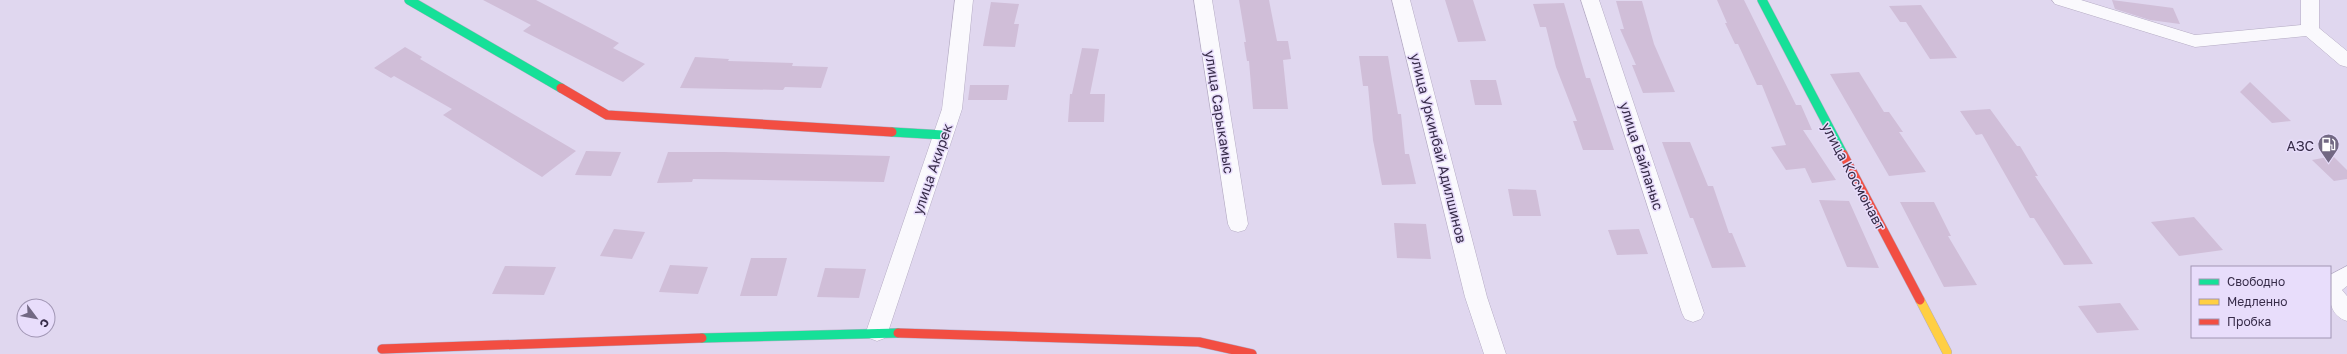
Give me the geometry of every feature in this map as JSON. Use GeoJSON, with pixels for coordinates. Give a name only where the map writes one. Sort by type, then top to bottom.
{"type":"FeatureCollection","features":[{"type":"Feature","properties":{"kind":"street"},"geometry":{"type":"LineString","coordinates":[[409,0],[607,114],[943,134]]}},
{"type":"Feature","properties":{"kind":"street","name":"улица Акирек"},"geometry":{"type":"LineString","coordinates":[[877,332],[952,109],[964,0]]}},
{"type":"Feature","properties":{"kind":"street","name":"улица Сарыкамыс"},"geometry":{"type":"LineString","coordinates":[[1203,0],[1238,224]]}},
{"type":"Feature","properties":{"kind":"street","name":"улица Уркинбай Адилшинов"},"geometry":{"type":"LineString","coordinates":[[1401,0],[1476,297],[1495,354]]}},
{"type":"Feature","properties":{"kind":"street","name":"улица Байланыс"},"geometry":{"type":"LineString","coordinates":[[1590,0],[1693,313]]}},
{"type":"Feature","properties":{"kind":"street","name":"улица Космонавт"},"geometry":{"type":"LineString","coordinates":[[1762,0],[1947,352]]}},
{"type":"Feature","properties":{"kind":"street"},"geometry":{"type":"LineString","coordinates":[[2061,0],[2195,41],[2310,30],[2347,61]]}},
{"type":"Feature","properties":{"kind":"street"},"geometry":{"type":"LineString","coordinates":[[2310,0],[2310,30]]}},
{"type":"Feature","properties":{"kind":"street"},"geometry":{"type":"LineString","coordinates":[[2331,286],[2347,274]]}},
{"type":"Feature","properties":{"kind":"street"},"geometry":{"type":"LineString","coordinates":[[2331,291],[2347,312]]}},
{"type":"Feature","properties":{"kind":"street"},"geometry":{"type":"LineString","coordinates":[[382,350],[877,332],[1199,342],[1252,354]]}},
{"type":"Feature","properties":{"kind":"building"},"geometry":{"type":"Polygon","coordinates":[[[483,0],[536,0],[619,43],[613,48],[645,64],[623,82],[523,31],[531,25],[483,0]]]}},
{"type":"Feature","properties":{"kind":"building"},"geometry":{"type":"Polygon","coordinates":[[[1239,0],[1269,0],[1277,41],[1288,41],[1291,59],[1283,60],[1288,109],[1253,109],[1249,61],[1247,61],[1244,42],[1246,42],[1239,0]]]}},
{"type":"Feature","properties":{"kind":"building"},"geometry":{"type":"Polygon","coordinates":[[[1445,0],[1473,0],[1486,41],[1458,42],[1445,0]]]}},
{"type":"Feature","properties":{"kind":"building"},"geometry":{"type":"Polygon","coordinates":[[[1717,0],[1744,0],[1796,105],[1801,105],[1812,130],[1803,130],[1836,180],[1812,183],[1805,168],[1786,170],[1771,147],[1786,145],[1762,85],[1757,85],[1738,44],[1735,44],[1725,23],[1727,23],[1717,0]]]}},
{"type":"Feature","properties":{"kind":"building"},"geometry":{"type":"Polygon","coordinates":[[[2112,0],[2173,8],[2180,24],[2150,20],[2115,9],[2112,0]]]}},
{"type":"Feature","properties":{"kind":"building"},"geometry":{"type":"Polygon","coordinates":[[[1616,1],[1642,1],[1654,44],[1675,92],[1643,93],[1632,65],[1636,65],[1620,29],[1624,29],[1616,1]]]}},
{"type":"Feature","properties":{"kind":"building"},"geometry":{"type":"Polygon","coordinates":[[[991,2],[1019,4],[1014,24],[1019,24],[1015,47],[983,46],[991,2]]]}},
{"type":"Feature","properties":{"kind":"building"},"geometry":{"type":"Polygon","coordinates":[[[1564,3],[1586,78],[1590,78],[1614,150],[1583,150],[1573,121],[1577,121],[1556,67],[1546,27],[1540,27],[1533,4],[1564,3]]]}},
{"type":"Feature","properties":{"kind":"building"},"geometry":{"type":"Polygon","coordinates":[[[1921,5],[1957,58],[1930,59],[1906,22],[1900,22],[1889,6],[1921,5]]]}},
{"type":"Feature","properties":{"kind":"building"},"geometry":{"type":"Polygon","coordinates":[[[405,47],[422,57],[420,59],[576,151],[542,177],[443,115],[452,109],[394,76],[391,78],[374,68],[405,47]]]}},
{"type":"Feature","properties":{"kind":"building"},"geometry":{"type":"Polygon","coordinates":[[[1082,48],[1099,49],[1090,94],[1105,94],[1104,122],[1068,122],[1070,94],[1072,94],[1082,48]]]}},
{"type":"Feature","properties":{"kind":"building"},"geometry":{"type":"Polygon","coordinates":[[[1359,56],[1388,56],[1398,114],[1401,114],[1405,154],[1409,154],[1416,184],[1382,185],[1373,140],[1368,86],[1363,86],[1359,56]]]}},
{"type":"Feature","properties":{"kind":"building"},"geometry":{"type":"Polygon","coordinates":[[[695,57],[729,59],[728,61],[793,63],[792,66],[828,67],[821,88],[785,87],[783,90],[680,88],[695,57]]]}},
{"type":"Feature","properties":{"kind":"building"},"geometry":{"type":"Polygon","coordinates":[[[1859,72],[1884,112],[1889,112],[1903,132],[1899,132],[1926,172],[1889,176],[1830,74],[1859,72]]]}},
{"type":"Feature","properties":{"kind":"building"},"geometry":{"type":"Polygon","coordinates":[[[1470,80],[1496,80],[1502,105],[1475,105],[1470,80]]]}},
{"type":"Feature","properties":{"kind":"building"},"geometry":{"type":"Polygon","coordinates":[[[2250,82],[2291,121],[2272,123],[2240,92],[2250,82]]]}},
{"type":"Feature","properties":{"kind":"building"},"geometry":{"type":"Polygon","coordinates":[[[970,85],[1009,85],[1007,100],[968,100],[970,85]]]}},
{"type":"Feature","properties":{"kind":"building"},"geometry":{"type":"Polygon","coordinates":[[[1990,109],[2017,146],[2020,146],[2038,176],[2035,176],[2093,264],[2064,265],[2034,218],[2030,218],[1982,134],[1976,135],[1960,111],[1990,109]]]}},
{"type":"Feature","properties":{"kind":"building"},"geometry":{"type":"Polygon","coordinates":[[[1662,142],[1690,142],[1708,186],[1713,186],[1729,233],[1732,233],[1746,267],[1712,268],[1693,218],[1690,218],[1662,142]]]}},
{"type":"Feature","properties":{"kind":"building"},"geometry":{"type":"Polygon","coordinates":[[[586,151],[621,152],[611,176],[575,175],[586,151]]]}},
{"type":"Feature","properties":{"kind":"building"},"geometry":{"type":"Polygon","coordinates":[[[668,152],[890,156],[884,182],[693,179],[692,182],[657,183],[668,152]]]}},
{"type":"Feature","properties":{"kind":"building","name":"АЗС"},"geometry":{"type":"Polygon","coordinates":[[[2333,156],[2347,170],[2347,179],[2334,181],[2312,160],[2333,156]]]}},
{"type":"Feature","properties":{"kind":"building"},"geometry":{"type":"Polygon","coordinates":[[[1508,189],[1536,190],[1541,216],[1513,216],[1508,189]]]}},
{"type":"Feature","properties":{"kind":"building"},"geometry":{"type":"Polygon","coordinates":[[[1819,200],[1849,201],[1879,268],[1847,267],[1819,200]]]}},
{"type":"Feature","properties":{"kind":"building"},"geometry":{"type":"Polygon","coordinates":[[[1900,202],[1934,202],[1951,236],[1948,236],[1977,285],[1944,287],[1900,202]]]}},
{"type":"Feature","properties":{"kind":"building"},"geometry":{"type":"Polygon","coordinates":[[[2194,217],[2223,250],[2179,256],[2151,222],[2194,217]]]}},
{"type":"Feature","properties":{"kind":"building"},"geometry":{"type":"Polygon","coordinates":[[[1394,223],[1426,224],[1431,259],[1397,258],[1394,223]]]}},
{"type":"Feature","properties":{"kind":"building"},"geometry":{"type":"Polygon","coordinates":[[[614,229],[645,232],[632,259],[600,256],[614,229]]]}},
{"type":"Feature","properties":{"kind":"building"},"geometry":{"type":"Polygon","coordinates":[[[1639,229],[1648,254],[1617,255],[1608,230],[1639,229]]]}},
{"type":"Feature","properties":{"kind":"building"},"geometry":{"type":"Polygon","coordinates":[[[751,258],[787,258],[777,296],[740,296],[751,258]]]}},
{"type":"Feature","properties":{"kind":"building"},"geometry":{"type":"Polygon","coordinates":[[[670,265],[708,267],[698,294],[659,292],[670,265]]]}},
{"type":"Feature","properties":{"kind":"building"},"geometry":{"type":"Polygon","coordinates":[[[505,266],[556,267],[544,295],[492,294],[505,266]]]}},
{"type":"Feature","properties":{"kind":"building"},"geometry":{"type":"Polygon","coordinates":[[[825,268],[866,269],[859,298],[817,297],[825,268]]]}},
{"type":"Feature","properties":{"kind":"building"},"geometry":{"type":"Polygon","coordinates":[[[2120,303],[2139,330],[2097,333],[2078,306],[2120,303]]]}},
{"type":"Feature","properties":{"kind":"traffic: fast"},"geometry":{"type":"LineString","coordinates":[[409,0],[561,88]]}},
{"type":"Feature","properties":{"kind":"traffic: fast"},"geometry":{"type":"LineString","coordinates":[[1762,0],[1843,154]]}},
{"type":"Feature","properties":{"kind":"traffic: fast"},"geometry":{"type":"LineString","coordinates":[[892,132],[943,135]]}},
{"type":"Feature","properties":{"kind":"traffic: fast"},"geometry":{"type":"LineString","coordinates":[[702,338],[898,333]]}},
{"type":"Feature","properties":{"kind":"traffic: slow"},"geometry":{"type":"LineString","coordinates":[[1920,300],[1947,352]]}},
{"type":"Feature","properties":{"kind":"traffic: jam"},"geometry":{"type":"LineString","coordinates":[[561,88],[607,115],[892,132]]}},
{"type":"Feature","properties":{"kind":"traffic: jam"},"geometry":{"type":"LineString","coordinates":[[1843,154],[1920,300]]}},
{"type":"Feature","properties":{"kind":"traffic: jam"},"geometry":{"type":"LineString","coordinates":[[898,333],[1199,342],[1252,354]]}},
{"type":"Feature","properties":{"kind":"traffic: jam"},"geometry":{"type":"LineString","coordinates":[[382,349],[702,338]]}},
{"type":"Feature","properties":{"kind":"place","name":"АЗС"},"geometry":{"type":"Point","coordinates":[2329,164]}}]}
